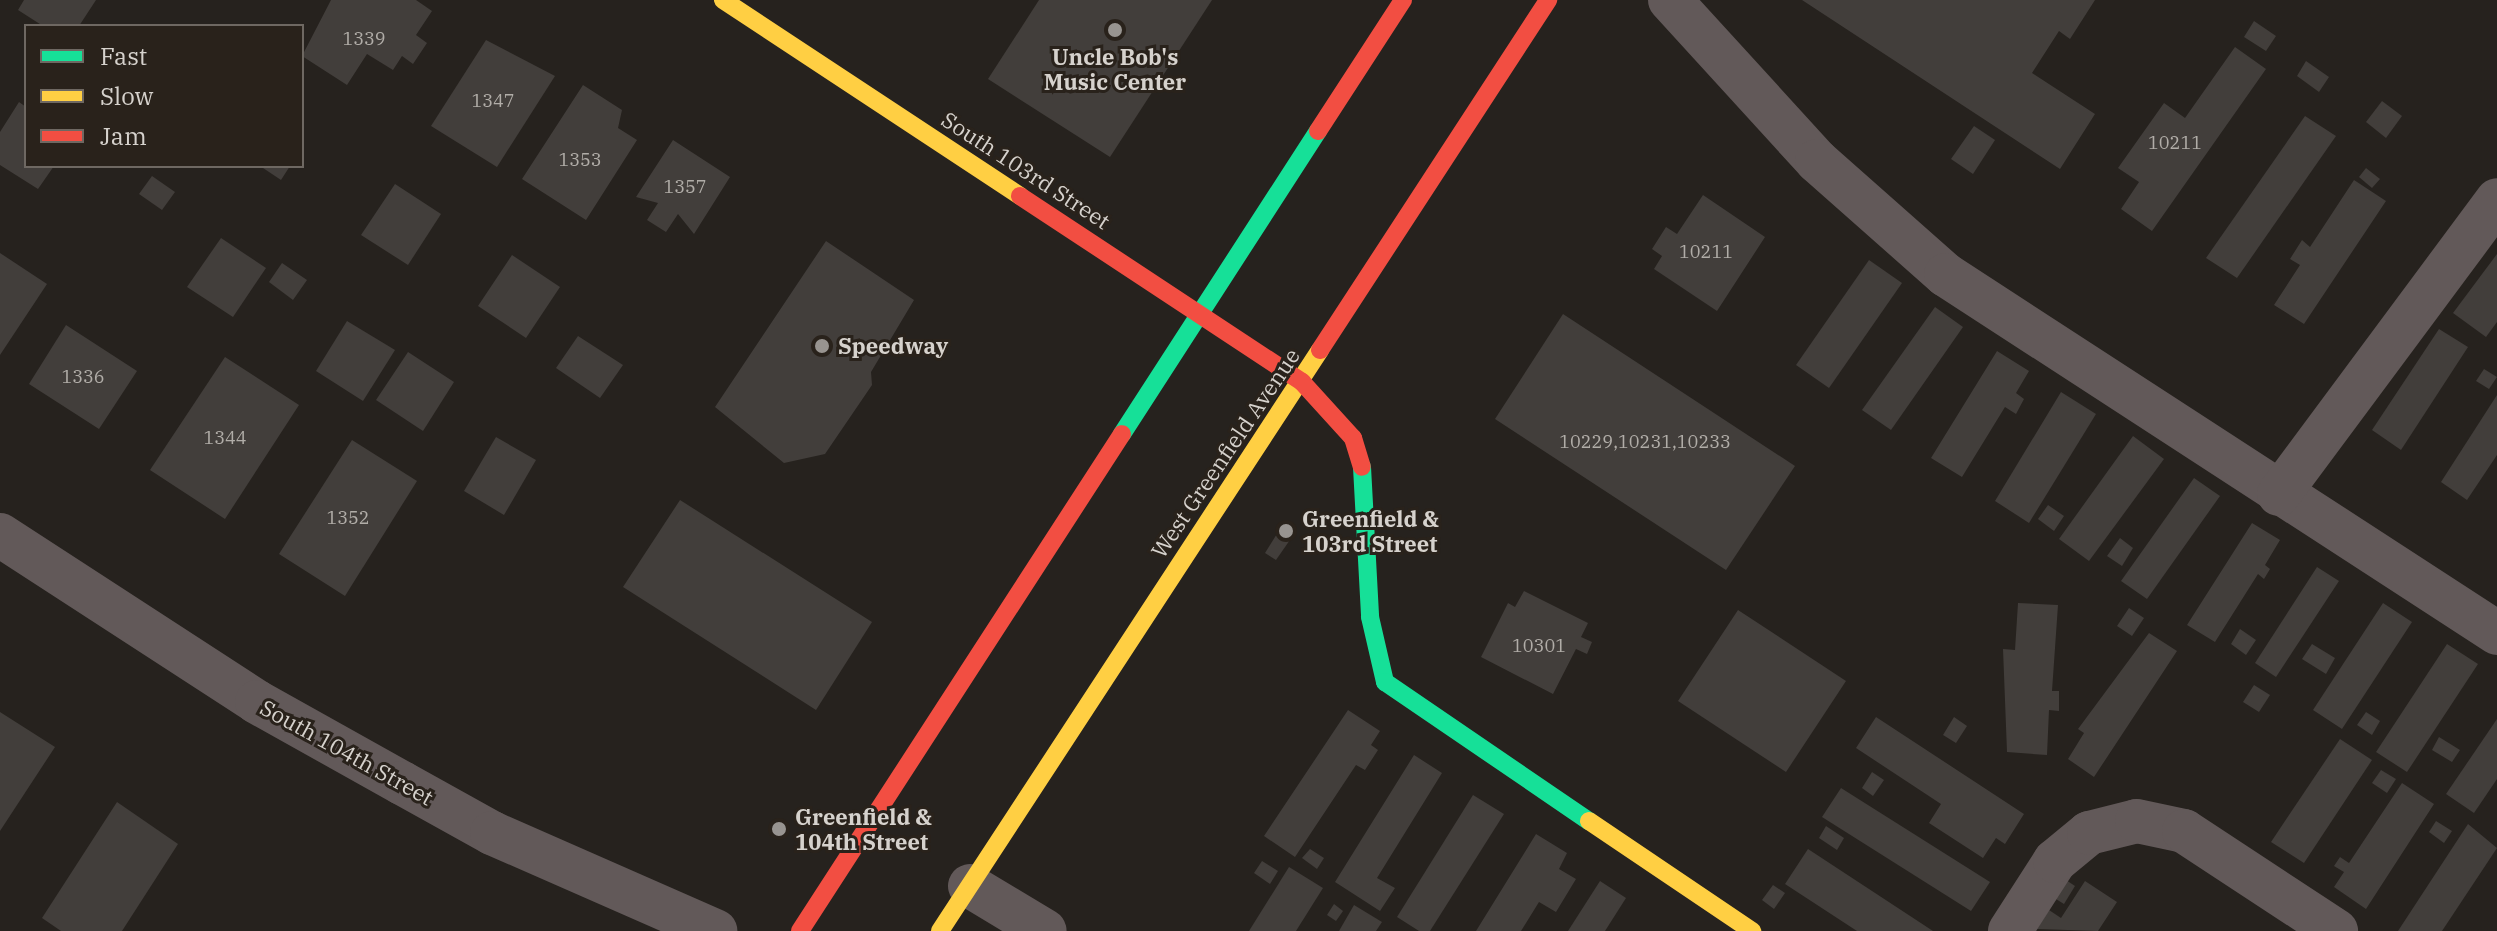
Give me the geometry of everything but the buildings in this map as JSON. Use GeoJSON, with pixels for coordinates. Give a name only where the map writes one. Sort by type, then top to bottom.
{"type":"FeatureCollection","features":[{"type":"Feature","properties":{"kind":"main road","name":"South 103rd Street"},"geometry":{"type":"LineString","coordinates":[[723,0],[1302,382],[1353,438],[1363,471],[1370,617],[1385,682],[1752,931]]}},
{"type":"Feature","properties":{"kind":"main road"},"geometry":{"type":"LineString","coordinates":[[800,931],[1403,0]]}},
{"type":"Feature","properties":{"kind":"main road","name":"West Greenfield Avenue"},"geometry":{"type":"LineString","coordinates":[[940,931],[1302,382],[1548,0]]}},
{"type":"Feature","properties":{"kind":"street"},"geometry":{"type":"LineString","coordinates":[[1670,0],[1817,161],[1946,275],[2497,633]]}},
{"type":"Feature","properties":{"kind":"street"},"geometry":{"type":"LineString","coordinates":[[2279,494],[2497,200]]}},
{"type":"Feature","properties":{"kind":"street","name":"South 104th Street"},"geometry":{"type":"LineString","coordinates":[[0,535],[257,702],[428,797],[715,931]]}},
{"type":"Feature","properties":{"kind":"street"},"geometry":{"type":"LineString","coordinates":[[2010,931],[2055,861],[2089,833],[2137,821],[2184,831],[2336,931]]}},
{"type":"Feature","properties":{"kind":"street"},"geometry":{"type":"LineString","coordinates":[[970,886],[1045,931]]}},
{"type":"Feature","properties":{"kind":"traffic: fast"},"geometry":{"type":"LineString","coordinates":[[1122,434],[1318,131]]}},
{"type":"Feature","properties":{"kind":"traffic: fast"},"geometry":{"type":"LineString","coordinates":[[1362,467],[1370,617],[1385,682],[1589,821]]}},
{"type":"Feature","properties":{"kind":"traffic: slow"},"geometry":{"type":"LineString","coordinates":[[723,0],[1020,196]]}},
{"type":"Feature","properties":{"kind":"traffic: slow"},"geometry":{"type":"LineString","coordinates":[[940,931],[1320,350]]}},
{"type":"Feature","properties":{"kind":"traffic: slow"},"geometry":{"type":"LineString","coordinates":[[1589,821],[1752,931]]}},
{"type":"Feature","properties":{"kind":"traffic: jam"},"geometry":{"type":"LineString","coordinates":[[1318,131],[1403,0]]}},
{"type":"Feature","properties":{"kind":"traffic: jam"},"geometry":{"type":"LineString","coordinates":[[1320,350],[1548,0]]}},
{"type":"Feature","properties":{"kind":"traffic: jam"},"geometry":{"type":"LineString","coordinates":[[1020,196],[1302,382],[1353,438],[1362,467]]}},
{"type":"Feature","properties":{"kind":"traffic: jam"},"geometry":{"type":"LineString","coordinates":[[800,931],[1122,434]]}},
{"type":"Feature","properties":{"kind":"place","name":"Uncle Bob's Music Center"},"geometry":{"type":"Point","coordinates":[1115,30]}},
{"type":"Feature","properties":{"kind":"place","name":"Speedway"},"geometry":{"type":"Point","coordinates":[822,346]}},
{"type":"Feature","properties":{"kind":"place","name":"Greenfield & 103rd Street"},"geometry":{"type":"Point","coordinates":[1286,531]}},
{"type":"Feature","properties":{"kind":"place","name":"Greenfield & 104th Street"},"geometry":{"type":"Point","coordinates":[779,829]}}]}
